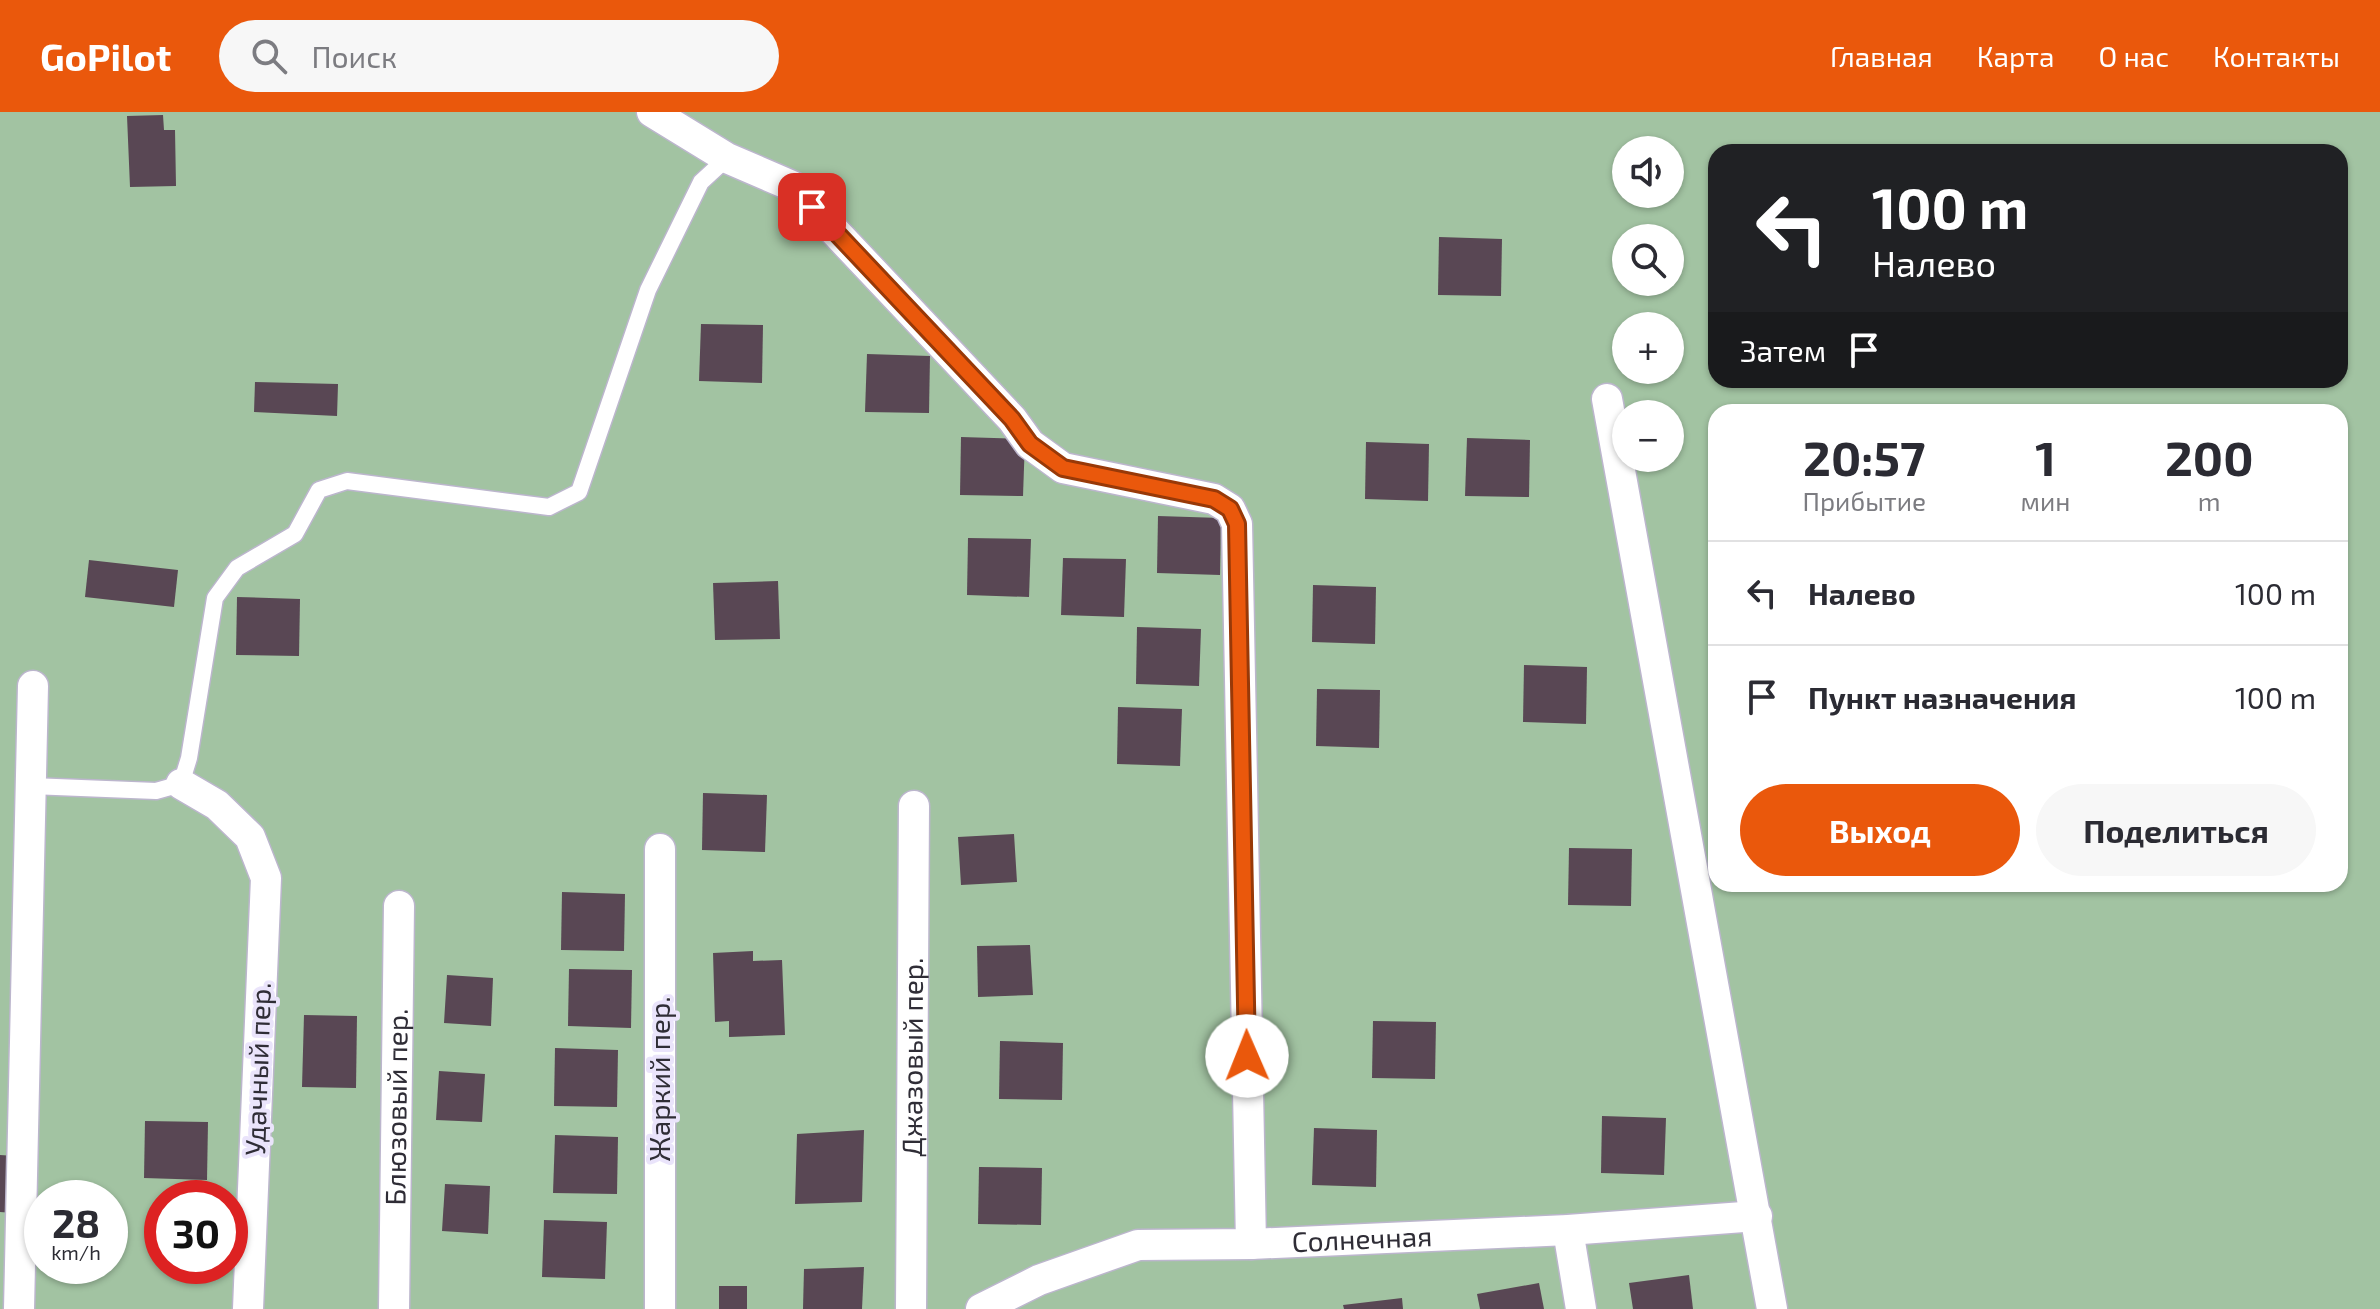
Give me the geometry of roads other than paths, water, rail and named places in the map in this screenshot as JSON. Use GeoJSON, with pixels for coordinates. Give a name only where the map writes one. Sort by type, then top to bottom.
{"type":"FeatureCollection","features":[{"type":"Feature","properties":{"kind":"street"},"geometry":{"type":"LineString","coordinates":[[652,112],[727,158],[792,186],[1012,419],[1030,444],[1063,468],[1214,499],[1230,509],[1237,524],[1251,1244]]}},
{"type":"Feature","properties":{"kind":"street"},"geometry":{"type":"LineString","coordinates":[[1607,399],[1772,1309]]}},
{"type":"Feature","properties":{"kind":"street"},"geometry":{"type":"LineString","coordinates":[[19,1309],[33,686]]}},
{"type":"Feature","properties":{"kind":"street","name":"Удачный пер."},"geometry":{"type":"LineString","coordinates":[[181,784],[217,805],[250,837],[266,878],[248,1309]]}},
{"type":"Feature","properties":{"kind":"street","name":"Джазовый пер."},"geometry":{"type":"LineString","coordinates":[[911,1309],[914,806]]}},
{"type":"Feature","properties":{"kind":"street","name":"Жаркий пер."},"geometry":{"type":"LineString","coordinates":[[660,849],[660,1309]]}},
{"type":"Feature","properties":{"kind":"street","name":"Блюзовый пер."},"geometry":{"type":"LineString","coordinates":[[394,1309],[399,906]]}},
{"type":"Feature","properties":{"kind":"street","name":"Солнечная"},"geometry":{"type":"LineString","coordinates":[[981,1309],[1039,1280],[1138,1245],[1251,1244],[1568,1230],[1757,1216]]}},
{"type":"Feature","properties":{"kind":"street"},"geometry":{"type":"LineString","coordinates":[[1568,1230],[1581,1309]]}},
{"type":"Feature","properties":{"kind":"lane"},"geometry":{"type":"LineString","coordinates":[[31,786],[156,791],[181,784],[189,758],[215,598],[237,568],[295,534],[319,490],[347,481],[549,507],[579,492],[648,290],[701,182],[727,158]]}}]}
